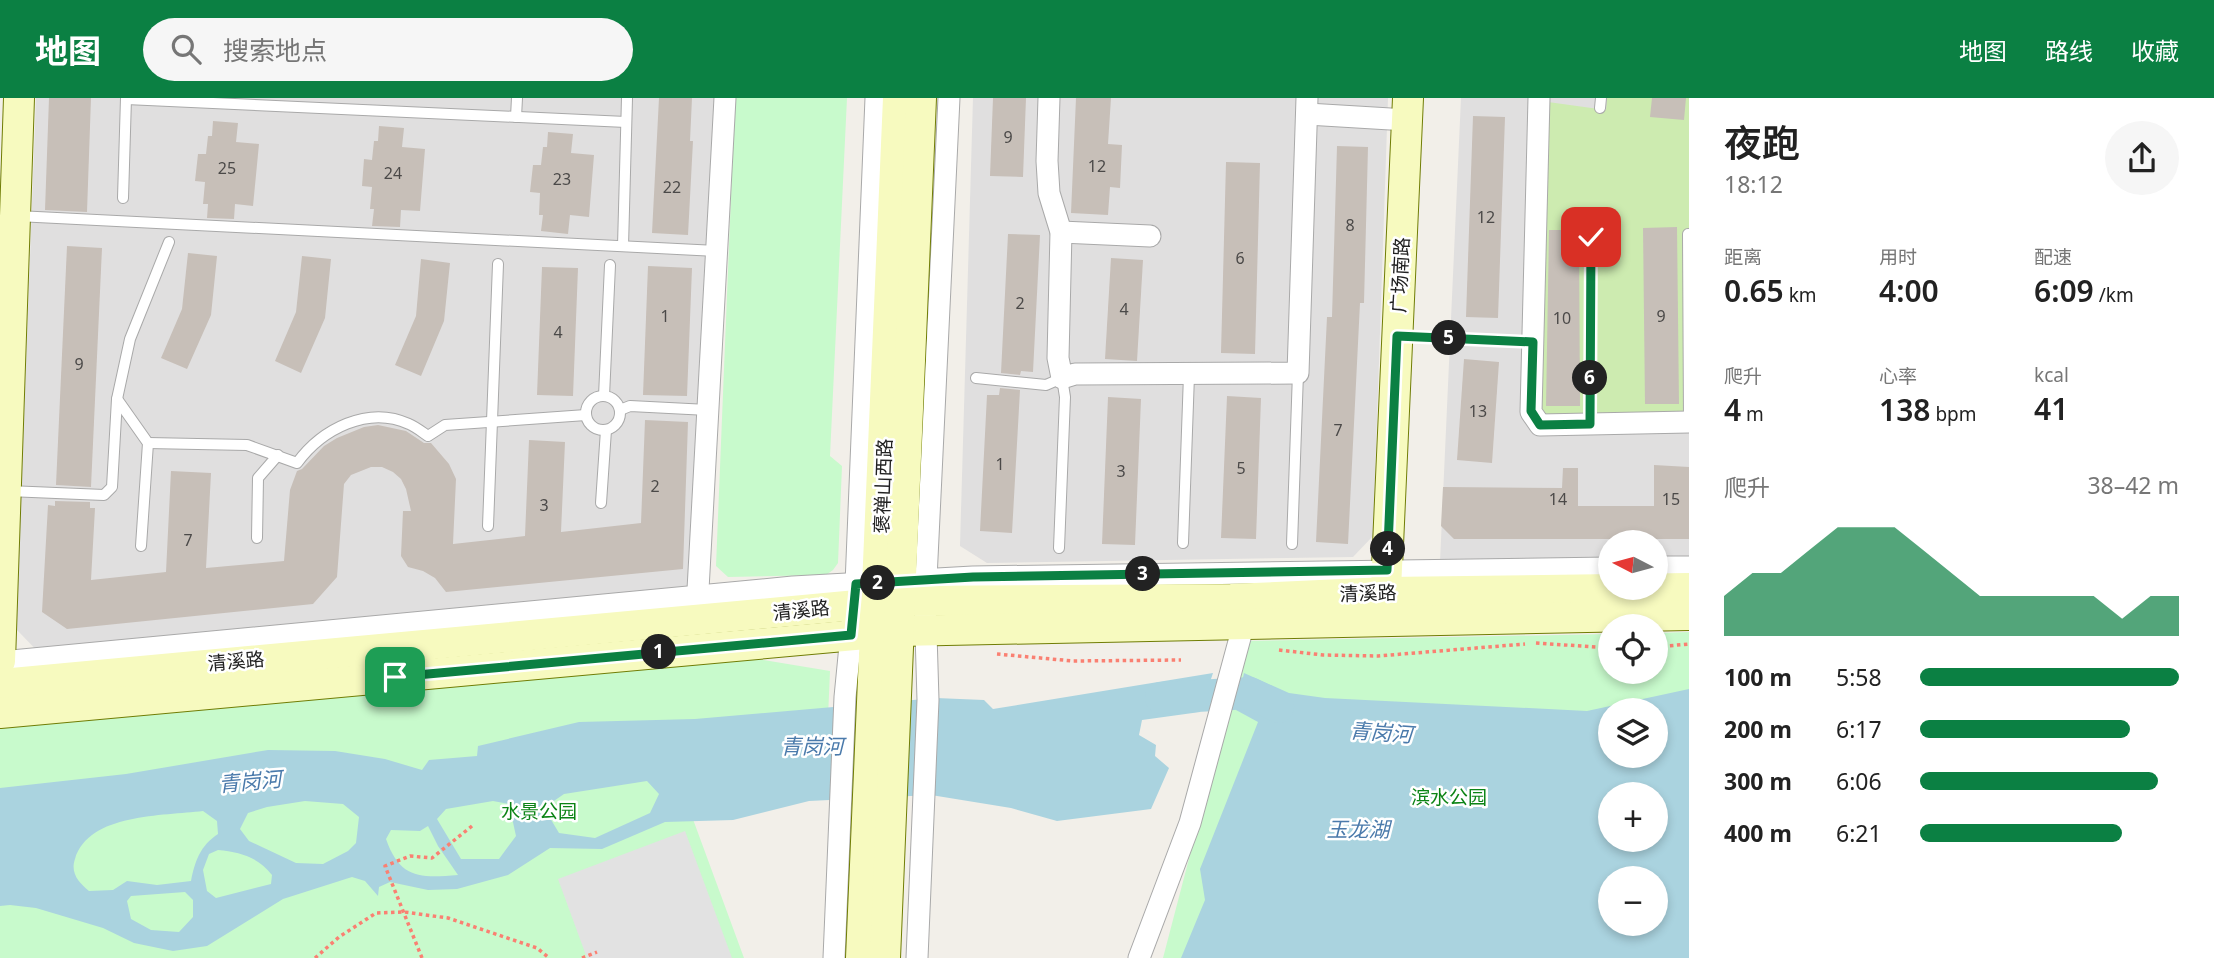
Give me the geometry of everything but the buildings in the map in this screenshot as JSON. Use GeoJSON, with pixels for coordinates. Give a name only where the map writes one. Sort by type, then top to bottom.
{"type":"FeatureCollection","features":[{"type":"Feature","properties":{"kind":"main road"},"geometry":{"type":"LineString","coordinates":[[0,661],[5,491],[5,353],[15,215],[19,98]]}},
{"type":"Feature","properties":{"kind":"main road","name":"褒禅山西路"},"geometry":{"type":"LineString","coordinates":[[890,592],[898,98]]}},
{"type":"Feature","properties":{"kind":"main road","name":"褒禅山西路"},"geometry":{"type":"LineString","coordinates":[[885,958],[880,813],[885,692],[921,98]]}},
{"type":"Feature","properties":{"kind":"main road","name":"广场南路"},"geometry":{"type":"LineString","coordinates":[[1386,594],[1407,109]]}},
{"type":"Feature","properties":{"kind":"main road","name":"清溪路"},"geometry":{"type":"LineString","coordinates":[[0,713],[394,662],[697,608],[890,592],[1231,599],[1689,588]]}},
{"type":"Feature","properties":{"kind":"main road","name":"清溪路"},"geometry":{"type":"LineString","coordinates":[[0,684],[888,632],[1244,623],[1386,594],[1689,615]]}},
{"type":"Feature","properties":{"kind":"main road","name":"褒禅山西路"},"geometry":{"type":"LineString","coordinates":[[861,958],[880,813]]}},
{"type":"Feature","properties":{"kind":"street"},"geometry":{"type":"LineString","coordinates":[[0,661],[697,608],[725,98]]}},
{"type":"Feature","properties":{"kind":"street"},"geometry":{"type":"LineString","coordinates":[[876,98],[890,592]]}},
{"type":"Feature","properties":{"kind":"street"},"geometry":{"type":"LineString","coordinates":[[834,958],[845,696],[888,632],[890,592],[949,98]]}},
{"type":"Feature","properties":{"kind":"street"},"geometry":{"type":"LineString","coordinates":[[1049,98],[1049,193],[1061,232],[1058,358],[1062,378],[1074,374],[1298,373],[1307,106],[1407,109]]}},
{"type":"Feature","properties":{"kind":"street"},"geometry":{"type":"LineString","coordinates":[[1539,98],[1531,411],[1540,425],[1689,422]]}},
{"type":"Feature","properties":{"kind":"street"},"geometry":{"type":"LineString","coordinates":[[1061,232],[1150,236]]}},
{"type":"Feature","properties":{"kind":"street"},"geometry":{"type":"LineString","coordinates":[[1668,567],[1689,567]]}},
{"type":"Feature","properties":{"kind":"street"},"geometry":{"type":"LineString","coordinates":[[1386,594],[1598,569]]}},
{"type":"Feature","properties":{"kind":"street"},"geometry":{"type":"LineString","coordinates":[[1139,958],[1190,823],[1244,623]]}},
{"type":"Feature","properties":{"kind":"street"},"geometry":{"type":"LineString","coordinates":[[888,632],[928,701],[917,958]]}},
{"type":"Feature","properties":{"kind":"lane"},"geometry":{"type":"LineString","coordinates":[[122,198],[126,98],[213,100],[626,122]]}},
{"type":"Feature","properties":{"kind":"lane"},"geometry":{"type":"LineString","coordinates":[[516,117],[517,98]]}},
{"type":"Feature","properties":{"kind":"lane"},"geometry":{"type":"LineString","coordinates":[[623,246],[627,98]]}},
{"type":"Feature","properties":{"kind":"lane"},"geometry":{"type":"LineString","coordinates":[[15,215],[717,251]]}},
{"type":"Feature","properties":{"kind":"lane"},"geometry":{"type":"LineString","coordinates":[[1688,234],[1689,422]]}},
{"type":"Feature","properties":{"kind":"lane"},"geometry":{"type":"LineString","coordinates":[[1590,424],[1591,237]]}},
{"type":"Feature","properties":{"kind":"lane"},"geometry":{"type":"LineString","coordinates":[[5,491],[104,495],[112,487],[117,399],[130,339],[169,242]]}},
{"type":"Feature","properties":{"kind":"lane"},"geometry":{"type":"LineString","coordinates":[[488,526],[498,264]]}},
{"type":"Feature","properties":{"kind":"lane"},"geometry":{"type":"LineString","coordinates":[[604,396],[610,265]]}},
{"type":"Feature","properties":{"kind":"lane"},"geometry":{"type":"LineString","coordinates":[[1397,336],[1533,342]]}},
{"type":"Feature","properties":{"kind":"lane"},"geometry":{"type":"LineString","coordinates":[[1292,544],[1298,373]]}},
{"type":"Feature","properties":{"kind":"lane"},"geometry":{"type":"LineString","coordinates":[[1183,544],[1189,375]]}},
{"type":"Feature","properties":{"kind":"lane"},"geometry":{"type":"LineString","coordinates":[[976,379],[1046,385],[1062,378],[1065,397],[1059,548]]}},
{"type":"Feature","properties":{"kind":"lane"},"geometry":{"type":"LineString","coordinates":[[604,396],[615,400],[620,410],[616,425],[606,430],[595,428],[586,415],[589,404],[604,396]]}},
{"type":"Feature","properties":{"kind":"lane"},"geometry":{"type":"LineString","coordinates":[[117,399],[148,443],[141,546]]}},
{"type":"Feature","properties":{"kind":"lane"},"geometry":{"type":"LineString","coordinates":[[620,410],[630,406],[708,410]]}},
{"type":"Feature","properties":{"kind":"lane"},"geometry":{"type":"LineString","coordinates":[[148,443],[247,445],[298,463],[310,446],[323,435],[354,421],[379,418],[408,423],[428,436],[445,425],[586,415]]}},
{"type":"Feature","properties":{"kind":"lane"},"geometry":{"type":"LineString","coordinates":[[601,503],[606,430]]}},
{"type":"Feature","properties":{"kind":"lane"},"geometry":{"type":"LineString","coordinates":[[257,538],[258,478],[278,455]]}},
{"type":"Feature","properties":{"kind":"path"},"geometry":{"type":"LineString","coordinates":[[1279,650],[1323,655],[1378,656],[1535,643],[1598,647]]}},
{"type":"Feature","properties":{"kind":"path"},"geometry":{"type":"LineString","coordinates":[[1668,646],[1689,644]]}},
{"type":"Feature","properties":{"kind":"path"},"geometry":{"type":"LineString","coordinates":[[422,958],[385,866],[410,856],[432,858],[472,826]]}},
{"type":"Feature","properties":{"kind":"path"},"geometry":{"type":"LineString","coordinates":[[315,958],[339,937],[376,913],[404,912],[448,918],[537,948],[549,958]]}},
{"type":"Feature","properties":{"kind":"path"},"geometry":{"type":"LineString","coordinates":[[582,958],[597,952]]}},
{"type":"Feature","properties":{"kind":"shaded area"},"geometry":{"type":"Polygon","coordinates":[[[36,98],[716,98],[693,590],[48,662],[16,629],[36,98]]]}},
{"type":"Feature","properties":{"kind":"shaded area"},"geometry":{"type":"Polygon","coordinates":[[[973,98],[1388,98],[1373,536],[1353,557],[987,563],[960,546],[973,98]]]}},
{"type":"Feature","properties":{"kind":"shaded area"},"geometry":{"type":"Polygon","coordinates":[[[1461,98],[1689,98],[1689,558],[1668,559],[1668,530],[1598,530],[1598,560],[1440,562],[1461,98]]]}},
{"type":"Feature","properties":{"kind":"shaded area"},"geometry":{"type":"Polygon","coordinates":[[[685,831],[732,958],[587,958],[558,879],[685,831]]]}},
{"type":"Feature","properties":{"kind":"green space"},"geometry":{"type":"Polygon","coordinates":[[[735,98],[847,98],[830,456],[842,466],[838,563],[826,575],[728,577],[716,566],[735,98]]]}},
{"type":"Feature","properties":{"kind":"green space"},"geometry":{"type":"Polygon","coordinates":[[[1607,98],[1689,98],[1689,413],[1539,417],[1548,102],[1606,110],[1607,98]]]}},
{"type":"Feature","properties":{"kind":"green space","name":"玉龙湖"},"geometry":{"type":"Polygon","coordinates":[[[1689,632],[1689,958],[1163,958],[1246,641],[1598,634],[1598,684],[1668,684],[1668,633],[1689,632]]]}},
{"type":"Feature","properties":{"kind":"green space","name":"水景公园"},"geometry":{"type":"Polygon","coordinates":[[[696,649],[830,671],[825,788],[687,803],[744,958],[0,958],[0,713],[696,649]]]}},
{"type":"Feature","properties":{"kind":"water"},"geometry":{"type":"Polygon","coordinates":[[[1213,673],[1200,712],[1142,720],[1139,735],[1156,745],[1155,756],[1169,768],[1151,809],[1057,821],[1011,808],[931,795],[809,801],[733,820],[665,822],[602,849],[550,848],[508,875],[457,889],[428,890],[390,882],[379,887],[378,896],[365,881],[352,877],[283,899],[207,946],[173,951],[134,943],[103,928],[36,908],[0,906],[0,788],[126,774],[268,750],[335,751],[385,759],[422,770],[429,760],[477,756],[478,746],[579,722],[695,719],[936,698],[984,700],[993,709],[1213,673]],[[647,781],[564,794],[551,803],[550,818],[559,833],[595,838],[650,813],[659,794],[647,781]],[[305,801],[248,813],[240,829],[249,841],[296,863],[323,864],[348,851],[356,843],[359,817],[343,804],[305,801]],[[493,801],[446,809],[437,819],[461,859],[499,859],[516,836],[509,804],[493,801]],[[203,811],[149,816],[111,825],[95,833],[83,844],[75,859],[74,869],[79,881],[89,891],[113,890],[127,881],[157,885],[191,881],[199,854],[218,834],[217,821],[203,811]],[[428,826],[420,831],[391,830],[386,839],[398,862],[405,869],[422,875],[458,875],[428,826]],[[218,850],[209,854],[203,870],[207,891],[216,898],[271,884],[272,875],[261,864],[234,852],[218,850]],[[185,892],[131,896],[127,901],[131,919],[151,930],[179,932],[193,917],[193,900],[185,892]]]}},
{"type":"Feature","properties":{"kind":"water","name":"玉龙湖"},"geometry":{"type":"Polygon","coordinates":[[[1244,673],[1289,693],[1325,698],[1587,711],[1598,709],[1598,768],[1668,768],[1668,698],[1647,698],[1689,689],[1689,958],[1181,958],[1205,900],[1200,869],[1258,722],[1236,710],[1244,673]]]}},
{"type":"Feature","properties":{"kind":"waterway","name":"青岗河"},"geometry":{"type":"LineString","coordinates":[[1161,698],[1250,693],[1278,707]]}},
{"type":"Feature","properties":{"kind":"route"},"geometry":{"type":"LineString","coordinates":[[395,677],[851,635],[856,584],[973,577],[1387,570],[1397,336],[1533,342],[1531,411],[1540,425],[1590,424],[1591,237]]}},
{"type":"Feature","properties":{"kind":"park label","name":"滨水公园"},"geometry":{"type":"Point","coordinates":[1449,797]}}]}
